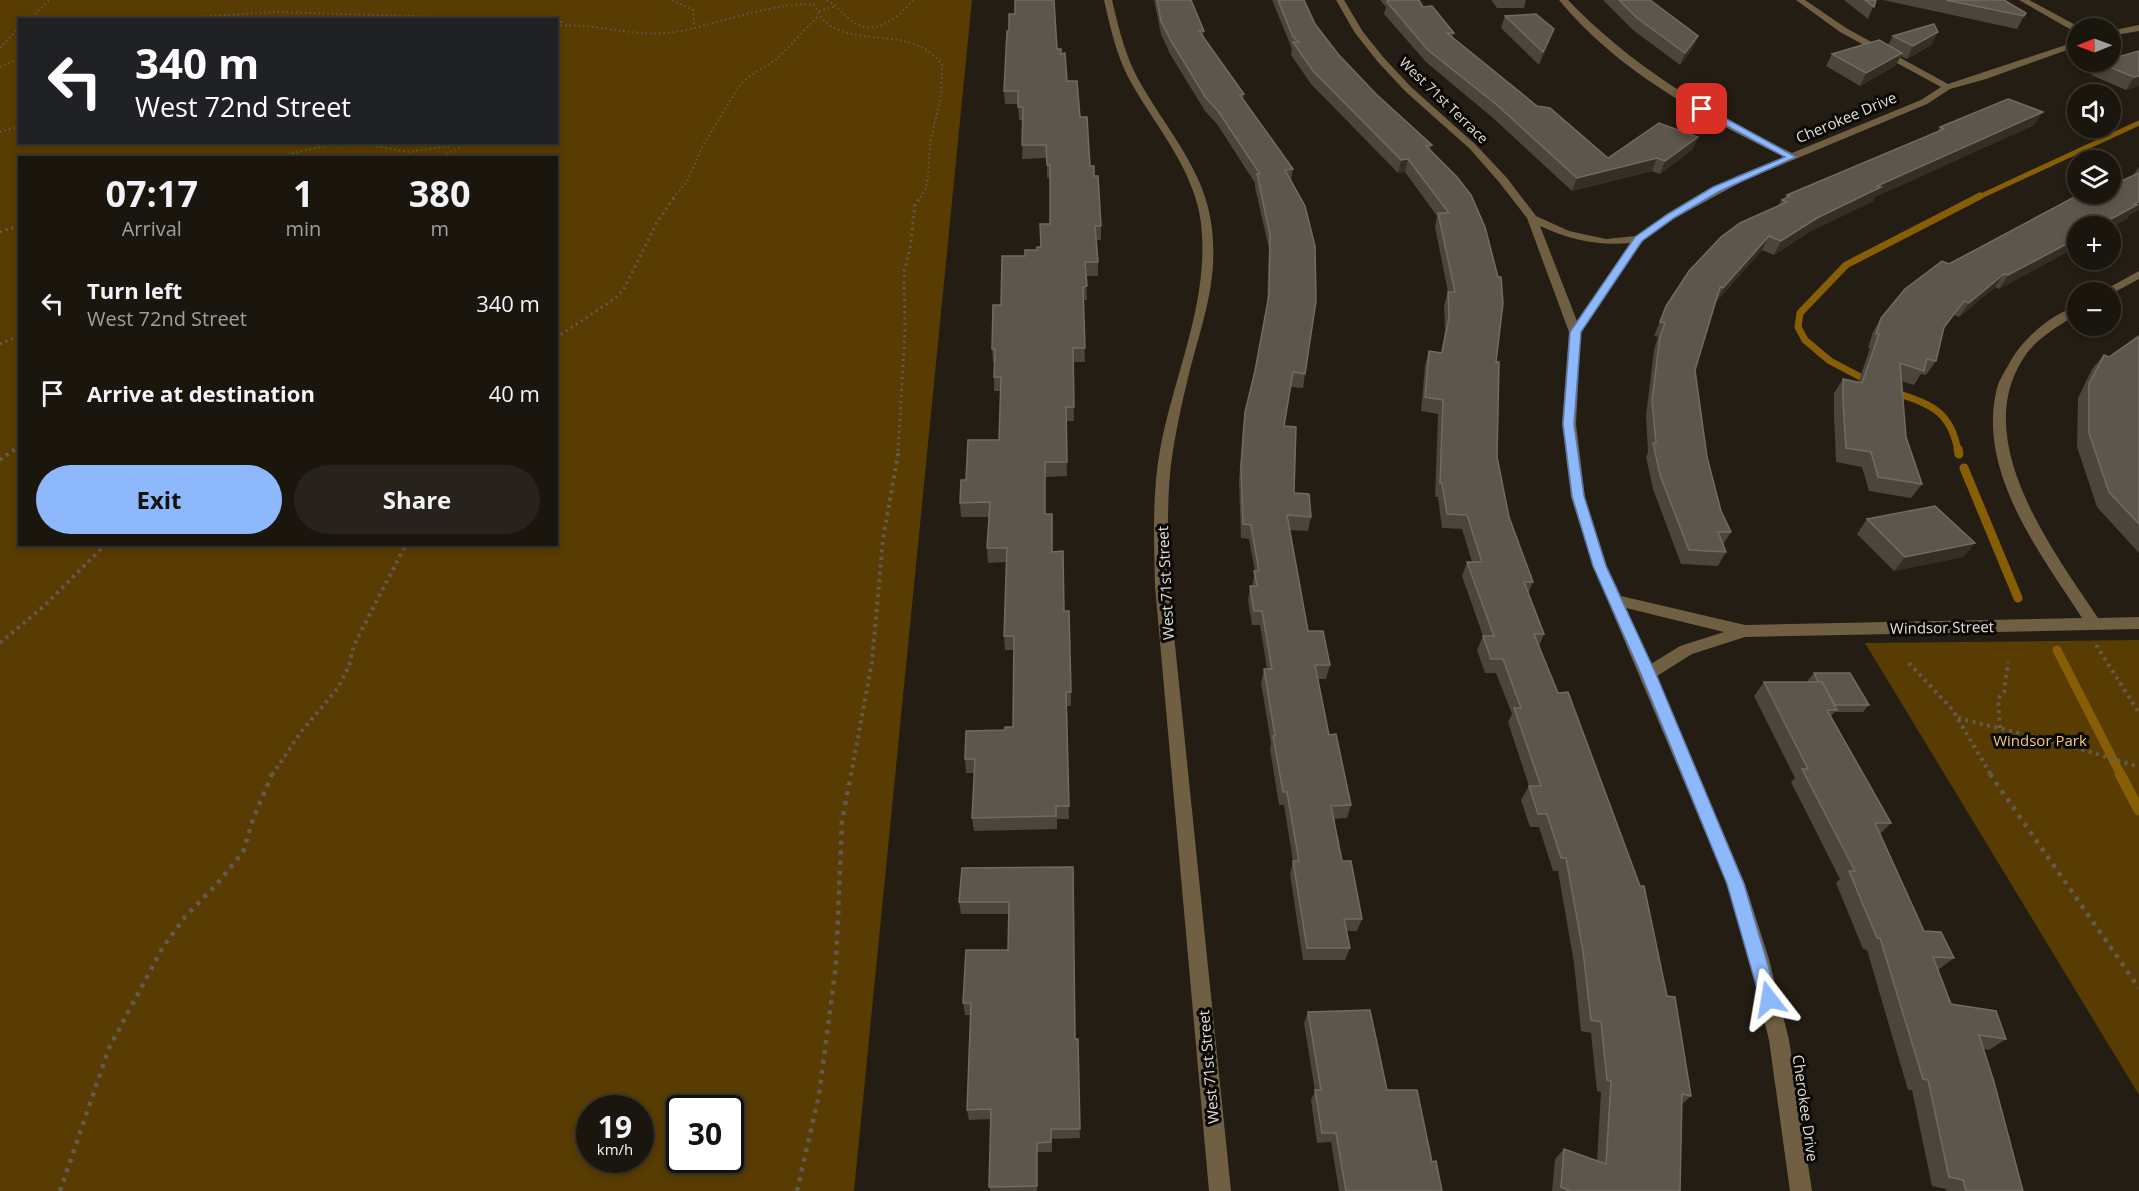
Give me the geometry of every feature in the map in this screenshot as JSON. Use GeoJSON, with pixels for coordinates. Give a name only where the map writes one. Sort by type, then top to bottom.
{"type":"FeatureCollection","features":[{"type":"Feature","properties":{"kind":"street","name":"West 71st Street"},"geometry":{"type":"LineString","coordinates":[[1108,0],[1120,50],[1136,84],[1185,162],[1201,202],[1206,222],[1208,263],[1204,302],[1182,378],[1166,452],[1161,535],[1164,598],[1220,1191]]}},
{"type":"Feature","properties":{"kind":"street","name":"West 71st Terrace"},"geometry":{"type":"LineString","coordinates":[[1340,0],[1359,33],[1380,60],[1408,89],[1473,147],[1503,180],[1532,218],[1575,332]]}},
{"type":"Feature","properties":{"kind":"street"},"geometry":{"type":"LineString","coordinates":[[1563,0],[1600,38],[1653,78],[1717,118],[1792,157]]}},
{"type":"Feature","properties":{"kind":"street"},"geometry":{"type":"LineString","coordinates":[[1800,0],[1844,30],[1947,87]]}},
{"type":"Feature","properties":{"kind":"street"},"geometry":{"type":"LineString","coordinates":[[2023,0],[2067,24]]}},
{"type":"Feature","properties":{"kind":"street"},"geometry":{"type":"LineString","coordinates":[[2121,32],[2139,28]]}},
{"type":"Feature","properties":{"kind":"street","name":"Cherokee Drive"},"geometry":{"type":"LineString","coordinates":[[1801,1191],[1779,1040],[1759,959],[1736,884],[1600,566],[1578,496],[1569,424],[1575,332],[1638,239],[1717,189],[1924,102],[1947,87],[1983,77],[2067,47]]}},
{"type":"Feature","properties":{"kind":"street","name":"West 71st Terrace"},"geometry":{"type":"LineString","coordinates":[[1532,218],[1566,234],[1606,242],[1638,239]]}},
{"type":"Feature","properties":{"kind":"street"},"geometry":{"type":"LineString","coordinates":[[2121,284],[2139,274]]}},
{"type":"Feature","properties":{"kind":"street"},"geometry":{"type":"LineString","coordinates":[[2067,315],[2049,326],[2020,353],[2008,375],[1999,408],[2001,444],[2014,488],[2032,530],[2093,630]]}},
{"type":"Feature","properties":{"kind":"street","name":"Windsor Street"},"geometry":{"type":"LineString","coordinates":[[1615,600],[1745,631],[2093,630],[2139,623]]}},
{"type":"Feature","properties":{"kind":"street","name":"Windsor Street"},"geometry":{"type":"LineString","coordinates":[[1648,674],[1686,650],[1745,631]]}},
{"type":"Feature","properties":{"kind":"path"},"geometry":{"type":"LineString","coordinates":[[30,18],[50,0]]}},
{"type":"Feature","properties":{"kind":"path"},"geometry":{"type":"LineString","coordinates":[[672,0],[693,10],[694,26]]}},
{"type":"Feature","properties":{"kind":"path"},"geometry":{"type":"LineString","coordinates":[[558,24],[647,36],[673,33],[770,3],[802,0],[813,3],[824,21],[850,33],[905,40],[917,44],[936,56],[942,64],[941,95],[930,144],[928,177],[925,190],[915,206],[910,250],[904,271],[905,332],[899,447],[883,539],[872,662],[842,821],[836,965],[820,1083],[797,1191]]}},
{"type":"Feature","properties":{"kind":"path"},"geometry":{"type":"LineString","coordinates":[[828,0],[850,21],[861,26],[884,27],[901,16],[913,0]]}},
{"type":"Feature","properties":{"kind":"path"},"geometry":{"type":"LineString","coordinates":[[558,337],[614,299],[624,289],[657,222],[668,204],[687,182],[702,147],[738,88],[747,78],[777,59],[819,13],[836,6]]}},
{"type":"Feature","properties":{"kind":"path"},"geometry":{"type":"LineString","coordinates":[[180,18],[289,12],[476,18]]}},
{"type":"Feature","properties":{"kind":"path"},"geometry":{"type":"LineString","coordinates":[[0,48],[18,29]]}},
{"type":"Feature","properties":{"kind":"path"},"geometry":{"type":"LineString","coordinates":[[0,67],[18,59]]}},
{"type":"Feature","properties":{"kind":"path"},"geometry":{"type":"LineString","coordinates":[[0,132],[18,127]]}},
{"type":"Feature","properties":{"kind":"path"},"geometry":{"type":"LineString","coordinates":[[279,156],[325,146],[372,145],[408,152],[462,144]]}},
{"type":"Feature","properties":{"kind":"path"},"geometry":{"type":"LineString","coordinates":[[442,156],[467,144]]}},
{"type":"Feature","properties":{"kind":"path"},"geometry":{"type":"LineString","coordinates":[[0,232],[18,226]]}},
{"type":"Feature","properties":{"kind":"path"},"geometry":{"type":"LineString","coordinates":[[0,344],[18,336]]}},
{"type":"Feature","properties":{"kind":"path"},"geometry":{"type":"LineString","coordinates":[[0,460],[18,447]]}},
{"type":"Feature","properties":{"kind":"path"},"geometry":{"type":"LineString","coordinates":[[0,643],[44,606],[104,546]]}},
{"type":"Feature","properties":{"kind":"path"},"geometry":{"type":"LineString","coordinates":[[60,1191],[109,1048],[163,946],[185,917],[217,884],[243,852],[253,819],[273,772],[338,688],[349,666],[354,645],[405,546]]}},
{"type":"Feature","properties":{"kind":"path"},"geometry":{"type":"LineString","coordinates":[[2093,630],[2106,665],[2139,713]]}},
{"type":"Feature","properties":{"kind":"path"},"geometry":{"type":"LineString","coordinates":[[2000,728],[1998,699],[2004,692],[2008,662]]}},
{"type":"Feature","properties":{"kind":"path"},"geometry":{"type":"LineString","coordinates":[[1909,663],[1937,691],[1958,717],[2002,794],[2139,988]]}},
{"type":"Feature","properties":{"kind":"path"},"geometry":{"type":"LineString","coordinates":[[1958,717],[2067,745],[2139,767]]}},
{"type":"Feature","properties":{"kind":"green space"},"geometry":{"type":"Polygon","coordinates":[[[0,0],[972,0],[854,1191],[0,1191],[0,0]]]}},
{"type":"Feature","properties":{"kind":"green space","name":"Windsor Park"},"geometry":{"type":"Polygon","coordinates":[[[2139,640],[2139,1095],[1865,643],[2139,640]]]}},
{"type":"Feature","properties":{"kind":"building"},"geometry":{"type":"Polygon","coordinates":[[[1015,0],[1054,0],[1057,49],[1061,49],[1061,54],[1065,53],[1067,81],[1077,81],[1080,117],[1087,117],[1090,166],[1094,166],[1094,176],[1098,176],[1101,226],[1095,226],[1098,262],[1085,262],[1087,286],[1083,287],[1085,348],[1073,348],[1074,407],[1066,407],[1067,462],[1045,462],[1045,514],[1052,514],[1052,552],[1063,551],[1064,611],[1069,611],[1071,692],[1066,692],[1069,806],[1056,806],[1056,816],[972,818],[975,759],[965,759],[966,731],[1005,730],[1005,727],[1013,727],[1014,636],[1004,636],[1007,548],[987,548],[990,502],[960,503],[961,480],[966,480],[968,440],[999,440],[1001,377],[994,377],[995,349],[992,349],[993,305],[1001,305],[1002,256],[1025,256],[1025,250],[1037,250],[1037,247],[1041,247],[1040,224],[1050,224],[1050,165],[1047,165],[1046,145],[1022,145],[1023,107],[1018,107],[1018,91],[1004,91],[1009,14],[1015,14],[1015,0]]]}},
{"type":"Feature","properties":{"kind":"building"},"geometry":{"type":"Polygon","coordinates":[[[1157,0],[1191,0],[1204,31],[1199,31],[1244,94],[1240,95],[1293,169],[1285,170],[1305,206],[1315,246],[1316,301],[1305,374],[1293,372],[1284,426],[1296,427],[1294,493],[1309,494],[1311,517],[1287,515],[1308,631],[1323,631],[1330,665],[1315,665],[1329,735],[1336,734],[1351,805],[1331,806],[1342,861],[1351,861],[1362,919],[1344,919],[1350,948],[1307,948],[1293,861],[1299,861],[1287,792],[1283,792],[1264,669],[1272,669],[1262,611],[1254,611],[1250,586],[1257,586],[1254,571],[1259,571],[1251,525],[1243,524],[1241,467],[1245,412],[1269,295],[1270,235],[1257,174],[1260,174],[1218,111],[1206,98],[1171,41],[1161,21],[1157,0]]]}},
{"type":"Feature","properties":{"kind":"building"},"geometry":{"type":"Polygon","coordinates":[[[1278,0],[1304,0],[1315,24],[1338,54],[1376,94],[1432,145],[1426,146],[1457,177],[1471,195],[1485,227],[1498,277],[1501,277],[1503,303],[1496,362],[1499,362],[1497,457],[1509,517],[1533,582],[1524,582],[1544,634],[1534,634],[1558,693],[1568,692],[1640,886],[1644,886],[1667,996],[1675,997],[1691,1096],[1682,1094],[1680,1191],[1570,1191],[1561,1187],[1564,1149],[1606,1164],[1611,1081],[1607,1080],[1601,1022],[1591,1020],[1583,951],[1566,858],[1561,858],[1547,814],[1538,814],[1529,786],[1541,786],[1514,708],[1521,708],[1503,659],[1491,659],[1483,636],[1494,636],[1467,562],[1482,562],[1467,515],[1447,514],[1442,483],[1440,483],[1443,400],[1425,397],[1429,351],[1442,353],[1449,317],[1448,292],[1455,292],[1438,213],[1449,213],[1408,159],[1401,160],[1313,71],[1293,42],[1299,42],[1293,37],[1278,0]]]}},
{"type":"Feature","properties":{"kind":"building"},"geometry":{"type":"Polygon","coordinates":[[[1388,0],[1419,0],[1423,7],[1432,6],[1454,33],[1447,33],[1537,106],[1550,108],[1608,158],[1659,123],[1698,137],[1665,161],[1657,158],[1577,178],[1497,105],[1428,50],[1387,2],[1388,0]]]}},
{"type":"Feature","properties":{"kind":"building"},"geometry":{"type":"Polygon","coordinates":[[[1619,0],[1650,0],[1698,36],[1685,53],[1637,18],[1619,0]]]}},
{"type":"Feature","properties":{"kind":"building"},"geometry":{"type":"Polygon","coordinates":[[[1865,0],[1876,0],[1874,7],[1865,0]]]}},
{"type":"Feature","properties":{"kind":"building"},"geometry":{"type":"Polygon","coordinates":[[[1946,0],[2004,0],[2026,13],[2024,16],[1946,0]]]}},
{"type":"Feature","properties":{"kind":"building"},"geometry":{"type":"Polygon","coordinates":[[[1536,14],[1554,29],[1543,52],[1505,16],[1536,14]]]}},
{"type":"Feature","properties":{"kind":"building"},"geometry":{"type":"Polygon","coordinates":[[[1934,24],[1938,32],[1913,46],[1893,36],[1934,24]]]}},
{"type":"Feature","properties":{"kind":"building"},"geometry":{"type":"Polygon","coordinates":[[[1879,40],[1902,53],[1866,73],[1832,54],[1879,40]]]}},
{"type":"Feature","properties":{"kind":"building"},"geometry":{"type":"Polygon","coordinates":[[[2139,51],[2139,76],[2134,77],[2121,72],[2121,56],[2139,51]]]}},
{"type":"Feature","properties":{"kind":"building"},"geometry":{"type":"Polygon","coordinates":[[[2008,99],[2043,112],[1877,186],[1881,187],[1817,218],[1781,241],[1769,236],[1723,288],[1720,287],[1695,370],[1707,457],[1721,511],[1731,532],[1718,532],[1726,552],[1689,550],[1660,475],[1653,443],[1656,443],[1652,401],[1660,336],[1665,323],[1660,322],[1666,306],[1689,271],[1721,237],[1740,223],[1787,202],[1782,200],[1790,196],[1787,195],[1944,129],[1940,127],[2008,99]]]}},
{"type":"Feature","properties":{"kind":"building"},"geometry":{"type":"Polygon","coordinates":[[[2139,173],[2139,202],[2134,204],[2137,205],[2117,216],[2067,216],[2067,244],[2008,275],[2004,274],[1969,303],[1964,301],[1944,327],[1936,361],[1927,359],[1924,371],[1900,363],[1906,437],[1922,484],[1878,477],[1871,452],[1846,448],[1843,379],[1862,383],[1879,334],[1876,334],[1881,318],[1905,289],[1942,261],[1949,264],[2067,201],[2067,204],[2121,204],[2121,181],[2139,173]]]}},
{"type":"Feature","properties":{"kind":"building"},"geometry":{"type":"Polygon","coordinates":[[[2139,336],[2139,524],[2109,492],[2089,433],[2089,384],[2104,355],[2109,357],[2139,336]]]}},
{"type":"Feature","properties":{"kind":"building"},"geometry":{"type":"Polygon","coordinates":[[[1935,506],[1975,543],[1905,557],[1867,519],[1935,506]]]}},
{"type":"Feature","properties":{"kind":"building"},"geometry":{"type":"Polygon","coordinates":[[[1814,673],[1850,673],[1869,705],[1835,705],[1814,673]]]}},
{"type":"Feature","properties":{"kind":"building"},"geometry":{"type":"Polygon","coordinates":[[[1764,682],[1822,682],[1837,710],[1827,710],[1891,823],[1875,823],[1924,931],[1941,932],[1954,958],[1933,957],[1951,1004],[1996,1011],[2006,1039],[1979,1035],[2023,1191],[1966,1191],[1963,1180],[1949,1177],[1928,1080],[1923,1079],[1880,938],[1877,938],[1849,871],[1855,871],[1802,769],[1808,769],[1764,682]]]}},
{"type":"Feature","properties":{"kind":"building"},"geometry":{"type":"Polygon","coordinates":[[[1073,867],[1075,1039],[1078,1039],[1080,1129],[1051,1129],[1051,1142],[1037,1143],[1037,1186],[989,1187],[991,1109],[967,1110],[971,1003],[963,1003],[966,950],[1008,950],[1009,902],[959,902],[962,868],[1073,867]]]}},
{"type":"Feature","properties":{"kind":"building"},"geometry":{"type":"Polygon","coordinates":[[[1370,1010],[1387,1090],[1417,1090],[1432,1162],[1436,1161],[1442,1191],[1346,1191],[1336,1133],[1322,1133],[1315,1090],[1321,1090],[1308,1012],[1370,1010]]]}},
{"type":"Feature","properties":{"kind":"waterway"},"geometry":{"type":"LineString","coordinates":[[1977,198],[2139,123]]}},
{"type":"Feature","properties":{"kind":"waterway"},"geometry":{"type":"LineString","coordinates":[[1870,382],[1830,361],[1805,340],[1798,327],[1800,313],[1846,265],[1980,196]]}},
{"type":"Feature","properties":{"kind":"waterway"},"geometry":{"type":"LineString","coordinates":[[1891,391],[1926,404],[1943,417],[1949,425],[1958,451]]}},
{"type":"Feature","properties":{"kind":"waterway"},"geometry":{"type":"LineString","coordinates":[[1958,449],[1959,454]]}},
{"type":"Feature","properties":{"kind":"waterway"},"geometry":{"type":"LineString","coordinates":[[1964,468],[2018,598]]}},
{"type":"Feature","properties":{"kind":"waterway"},"geometry":{"type":"LineString","coordinates":[[2057,650],[2121,775]]}},
{"type":"Feature","properties":{"kind":"waterway"},"geometry":{"type":"LineString","coordinates":[[2120,774],[2139,810]]}},
{"type":"Feature","properties":{"kind":"route"},"geometry":{"type":"LineString","coordinates":[[1702,109],[1792,157],[1717,189],[1638,239],[1575,332],[1569,424],[1578,496],[1600,566],[1736,884],[1769,999]]}}]}
